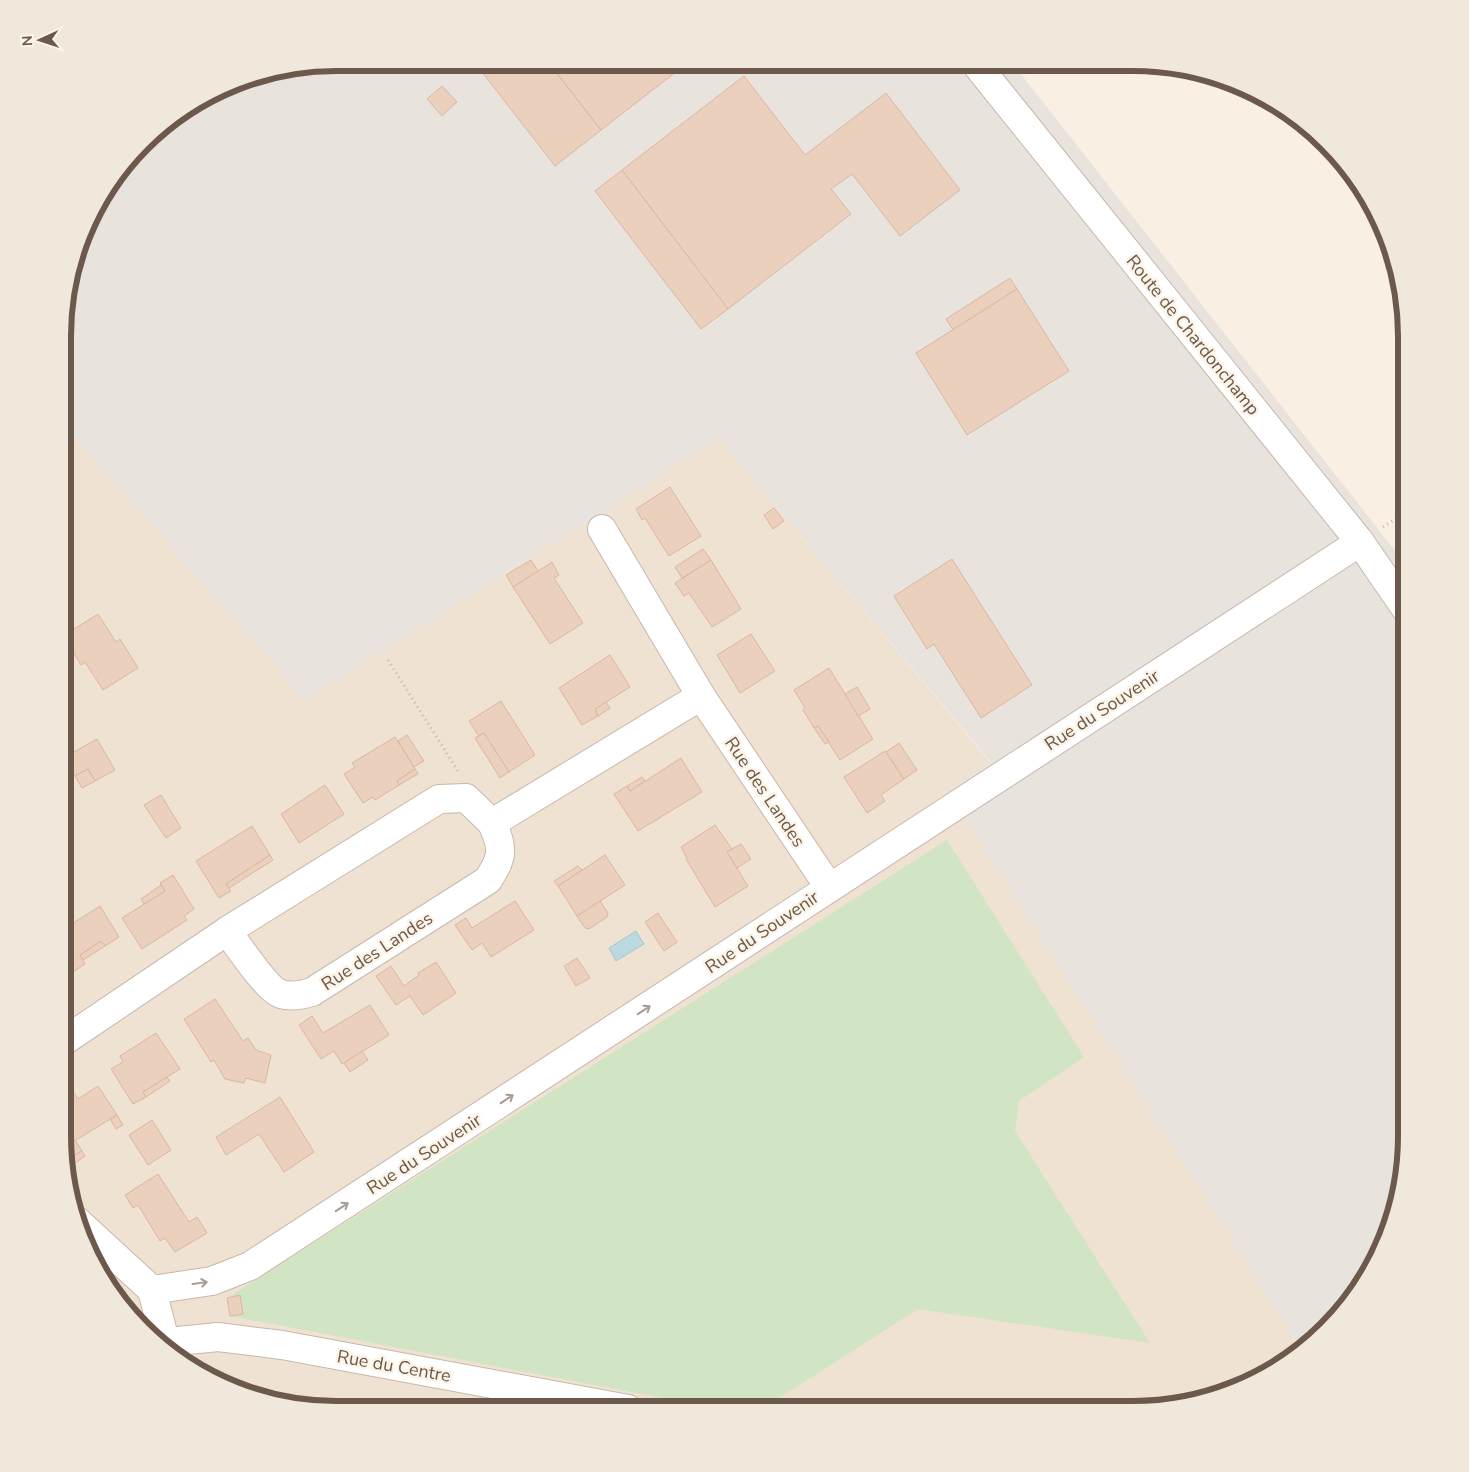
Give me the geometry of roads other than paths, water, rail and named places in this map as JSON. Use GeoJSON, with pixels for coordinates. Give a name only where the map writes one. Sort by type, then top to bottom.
{"type":"FeatureCollection","features":[{"type":"Feature","properties":{"kind":"street","name":"Route de Chardonchamp"},"geometry":{"type":"LineString","coordinates":[[982,71],[1360,542],[1398,597]]}},
{"type":"Feature","properties":{"kind":"street","name":"Rue des Landes"},"geometry":{"type":"LineString","coordinates":[[602,530],[701,696],[829,887]]}},
{"type":"Feature","properties":{"kind":"street","name":"Rue du Souvenir"},"geometry":{"type":"LineString","coordinates":[[152,1290],[212,1281],[250,1266],[1360,542]]}},
{"type":"Feature","properties":{"kind":"street"},"geometry":{"type":"LineString","coordinates":[[492,823],[701,696]]}},
{"type":"Feature","properties":{"kind":"street","name":"Rue des Landes"},"geometry":{"type":"LineString","coordinates":[[466,798],[492,823],[500,841],[500,862],[488,880],[312,992],[295,996],[279,994],[259,975],[227,931],[439,799],[466,798]]}},
{"type":"Feature","properties":{"kind":"street"},"geometry":{"type":"LineString","coordinates":[[71,1036],[227,931]]}},
{"type":"Feature","properties":{"kind":"street"},"geometry":{"type":"LineString","coordinates":[[90,1233],[152,1290],[160,1333]]}},
{"type":"Feature","properties":{"kind":"street","name":"Rue du Centre"},"geometry":{"type":"LineString","coordinates":[[169,1341],[218,1337],[282,1345],[585,1401]]}},
{"type":"Feature","properties":{"kind":"water"},"geometry":{"type":"Polygon","coordinates":[[[636,931],[644,944],[616,961],[609,948],[636,931]]]}}]}
